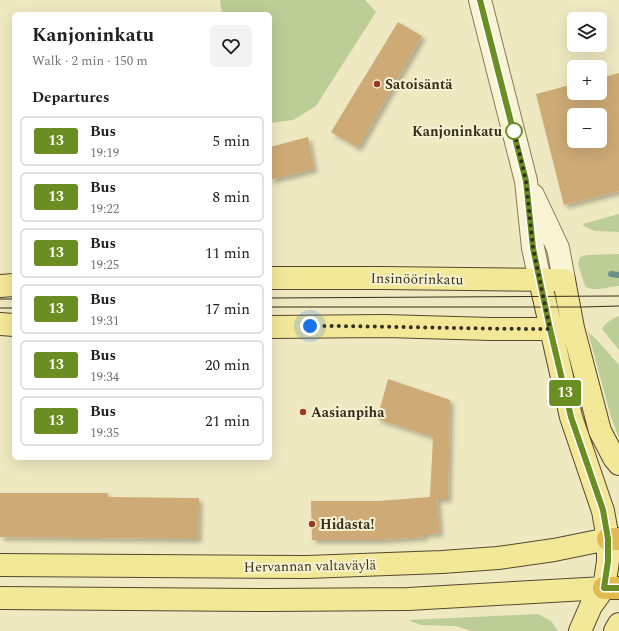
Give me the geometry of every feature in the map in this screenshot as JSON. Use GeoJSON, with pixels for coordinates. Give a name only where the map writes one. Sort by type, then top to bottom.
{"type":"FeatureCollection","features":[{"type":"Feature","properties":{"kind":"main road","name":"Insinöörinkatu"},"geometry":{"type":"LineString","coordinates":[[272,278],[564,280]]}},
{"type":"Feature","properties":{"kind":"main road"},"geometry":{"type":"LineString","coordinates":[[540,280],[571,417],[614,539],[608,561],[612,588]]}},
{"type":"Feature","properties":{"kind":"main road"},"geometry":{"type":"LineString","coordinates":[[564,280],[573,328],[600,431],[614,458],[619,464]]}},
{"type":"Feature","properties":{"kind":"main road"},"geometry":{"type":"LineString","coordinates":[[0,286],[12,285]]}},
{"type":"Feature","properties":{"kind":"main road"},"geometry":{"type":"LineString","coordinates":[[0,324],[12,325]]}},
{"type":"Feature","properties":{"kind":"main road"},"geometry":{"type":"LineString","coordinates":[[272,327],[385,326],[491,329],[573,328]]}},
{"type":"Feature","properties":{"kind":"main road","name":"Hervannan valtaväylä"},"geometry":{"type":"LineString","coordinates":[[0,565],[307,567],[442,562],[498,558],[614,539]]}},
{"type":"Feature","properties":{"kind":"main road"},"geometry":{"type":"LineString","coordinates":[[0,598],[268,600],[408,599],[612,588]]}},
{"type":"Feature","properties":{"kind":"main road"},"geometry":{"type":"LineString","coordinates":[[580,631],[591,606],[612,588]]}},
{"type":"Feature","properties":{"kind":"main road"},"geometry":{"type":"LineString","coordinates":[[615,631],[619,624]]}},
{"type":"Feature","properties":{"kind":"street"},"geometry":{"type":"LineString","coordinates":[[480,0],[526,181],[533,248],[540,280]]}},
{"type":"Feature","properties":{"kind":"street"},"geometry":{"type":"LineString","coordinates":[[526,181],[558,248],[564,280]]}},
{"type":"Feature","properties":{"kind":"green space"},"geometry":{"type":"Polygon","coordinates":[[[220,0],[365,0],[376,12],[316,106],[293,120],[272,123],[272,12],[222,12],[220,0]]]}},
{"type":"Feature","properties":{"kind":"green space"},"geometry":{"type":"Polygon","coordinates":[[[619,214],[619,232],[595,231],[584,226],[583,224],[619,214]]]}},
{"type":"Feature","properties":{"kind":"green space"},"geometry":{"type":"Polygon","coordinates":[[[619,254],[619,286],[593,289],[585,286],[578,264],[580,257],[587,255],[619,254]]]}},
{"type":"Feature","properties":{"kind":"green space"},"geometry":{"type":"Polygon","coordinates":[[[619,316],[619,350],[602,329],[609,321],[619,316]]]}},
{"type":"Feature","properties":{"kind":"green space"},"geometry":{"type":"Polygon","coordinates":[[[588,332],[619,365],[619,438],[611,417],[588,332]]]}},
{"type":"Feature","properties":{"kind":"green space"},"geometry":{"type":"Polygon","coordinates":[[[538,614],[551,621],[558,631],[471,631],[456,626],[421,625],[408,620],[538,614]]]}},
{"type":"Feature","properties":{"kind":"building","name":"Satoisäntä"},"geometry":{"type":"Polygon","coordinates":[[[398,22],[422,36],[358,148],[331,132],[398,22]]]}},
{"type":"Feature","properties":{"kind":"building"},"geometry":{"type":"Polygon","coordinates":[[[619,73],[619,191],[564,205],[536,94],[567,86],[567,100],[607,100],[607,76],[619,73]]]}},
{"type":"Feature","properties":{"kind":"building"},"geometry":{"type":"Polygon","coordinates":[[[308,137],[314,169],[272,180],[272,146],[308,137]]]}},
{"type":"Feature","properties":{"kind":"building"},"geometry":{"type":"Polygon","coordinates":[[[388,379],[450,400],[448,499],[437,499],[440,533],[424,534],[424,537],[379,540],[312,540],[311,501],[378,501],[430,497],[433,437],[377,419],[388,379]]]}},
{"type":"Feature","properties":{"kind":"building"},"geometry":{"type":"Polygon","coordinates":[[[0,493],[108,493],[108,497],[199,498],[198,539],[0,537],[0,493]]]}},
{"type":"Feature","properties":{"kind":"waterway"},"geometry":{"type":"LineString","coordinates":[[611,274],[619,275]]}},
{"type":"Feature","properties":{"kind":"tram line"},"geometry":{"type":"LineString","coordinates":[[272,298],[619,296]]}},
{"type":"Feature","properties":{"kind":"tram line"},"geometry":{"type":"LineString","coordinates":[[0,299],[12,299]]}},
{"type":"Feature","properties":{"kind":"tram line"},"geometry":{"type":"LineString","coordinates":[[272,307],[619,306]]}},
{"type":"Feature","properties":{"kind":"tram line"},"geometry":{"type":"LineString","coordinates":[[0,308],[12,308]]}},
{"type":"Feature","properties":{"kind":"bus line","name":"13"},"geometry":{"type":"LineString","coordinates":[[480,0],[526,181],[533,248],[571,417],[603,510],[608,539],[608,561],[604,588],[619,588]]}},
{"type":"Feature","properties":{"kind":"place","name":"Satoisäntä"},"geometry":{"type":"Point","coordinates":[377,84]}},
{"type":"Feature","properties":{"kind":"place","name":"Kanjoninkatu"},"geometry":{"type":"Point","coordinates":[514,131]}},
{"type":"Feature","properties":{"kind":"place","name":"Aasianpiha"},"geometry":{"type":"Point","coordinates":[303,412]}},
{"type":"Feature","properties":{"kind":"place","name":"Hidasta!"},"geometry":{"type":"Point","coordinates":[312,524]}},
{"type":"Feature","properties":{"kind":"route"},"geometry":{"type":"LineString","coordinates":[[310,326],[550,329],[533,248],[526,181],[514,131]]}}]}
